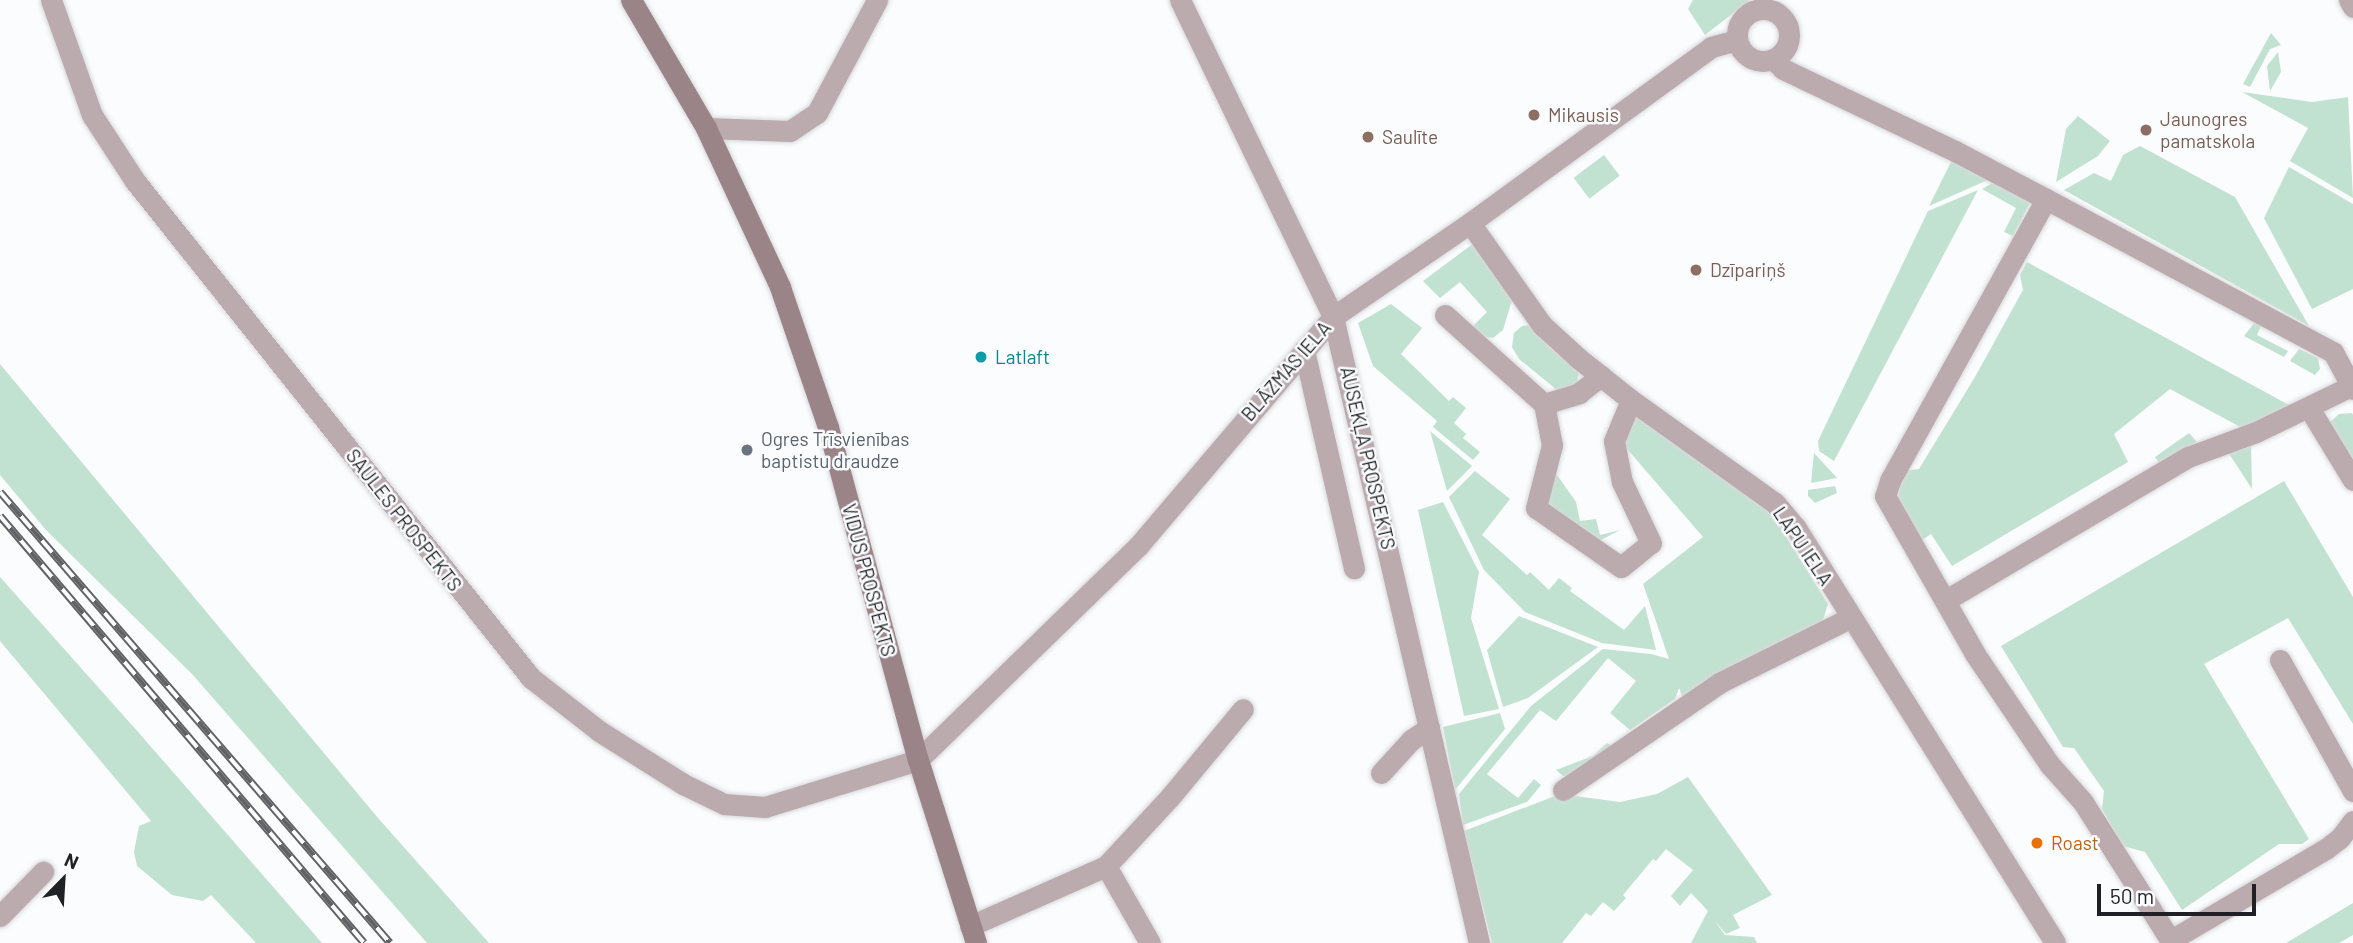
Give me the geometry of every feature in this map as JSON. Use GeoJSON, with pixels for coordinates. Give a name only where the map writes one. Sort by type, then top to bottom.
{"type":"FeatureCollection","features":[{"type":"Feature","properties":{"kind":"main road","name":"VIDUS PROSPEKTS"},"geometry":{"type":"LineString","coordinates":[[631,0],[706,128],[780,287],[828,427],[918,760],[973,935]]}},
{"type":"Feature","properties":{"kind":"street","name":"SAULES PROSPEKTS"},"geometry":{"type":"LineString","coordinates":[[51,0],[92,115],[135,181],[531,678],[622,746],[683,784],[724,804],[765,807],[918,760]]}},
{"type":"Feature","properties":{"kind":"street"},"geometry":{"type":"LineString","coordinates":[[706,128],[790,131],[817,113],[877,0]]}},
{"type":"Feature","properties":{"kind":"street","name":"AUSEKĻA PROSPEKTS"},"geometry":{"type":"LineString","coordinates":[[1181,0],[1333,317],[1479,943]]}},
{"type":"Feature","properties":{"kind":"street"},"geometry":{"type":"LineString","coordinates":[[2349,0],[2353,7]]}},
{"type":"Feature","properties":{"kind":"street"},"geometry":{"type":"LineString","coordinates":[[1770,5],[1785,21],[1789,34],[1785,48],[1773,59],[1761,61],[1749,57],[1737,40],[1744,17],[1770,5]]}},
{"type":"Feature","properties":{"kind":"street","name":"BLĀZMAS IELA"},"geometry":{"type":"LineString","coordinates":[[918,760],[1139,545],[1333,317],[1470,223],[1711,47],[1737,40]]}},
{"type":"Feature","properties":{"kind":"street"},"geometry":{"type":"LineString","coordinates":[[1773,59],[1783,69],[1955,151],[2333,352],[2352,387],[2309,408],[2280,418],[2256,432],[2188,457],[1946,600]]}},
{"type":"Feature","properties":{"kind":"street"},"geometry":{"type":"LineString","coordinates":[[2046,199],[1886,488],[1888,503],[1975,654],[2050,765],[2083,802],[2171,942],[2326,848],[2353,821]]}},
{"type":"Feature","properties":{"kind":"street","name":"LAPU IELA"},"geometry":{"type":"LineString","coordinates":[[1470,223],[1542,325],[1630,400],[1775,503],[1796,528],[2055,943]]}},
{"type":"Feature","properties":{"kind":"street"},"geometry":{"type":"LineString","coordinates":[[1445,315],[1544,404],[1552,445],[1536,508],[1620,567],[1651,543],[1622,482],[1614,441],[1630,400]]}},
{"type":"Feature","properties":{"kind":"street"},"geometry":{"type":"LineString","coordinates":[[1304,351],[1354,568]]}},
{"type":"Feature","properties":{"kind":"street"},"geometry":{"type":"LineString","coordinates":[[1544,404],[1579,393],[1601,376]]}},
{"type":"Feature","properties":{"kind":"street"},"geometry":{"type":"LineString","coordinates":[[2309,408],[2353,480]]}},
{"type":"Feature","properties":{"kind":"street"},"geometry":{"type":"LineString","coordinates":[[1563,790],[1719,683],[1850,618]]}},
{"type":"Feature","properties":{"kind":"street"},"geometry":{"type":"LineString","coordinates":[[2280,660],[2353,791]]}},
{"type":"Feature","properties":{"kind":"street"},"geometry":{"type":"LineString","coordinates":[[973,935],[1106,866],[1170,797],[1243,709]]}},
{"type":"Feature","properties":{"kind":"street"},"geometry":{"type":"LineString","coordinates":[[1381,773],[1411,740],[1429,728]]}},
{"type":"Feature","properties":{"kind":"street"},"geometry":{"type":"LineString","coordinates":[[1106,866],[1150,943]]}},
{"type":"Feature","properties":{"kind":"street"},"geometry":{"type":"LineString","coordinates":[[0,916],[43,872]]}},
{"type":"Feature","properties":{"kind":"green space"},"geometry":{"type":"Polygon","coordinates":[[[1693,0],[1750,0],[1705,35],[1688,9],[1693,0]]]}},
{"type":"Feature","properties":{"kind":"green space"},"geometry":{"type":"Polygon","coordinates":[[[2271,33],[2281,45],[2270,49],[2250,87],[2243,84],[2271,33]]]}},
{"type":"Feature","properties":{"kind":"green space"},"geometry":{"type":"Polygon","coordinates":[[[2278,52],[2281,72],[2270,91],[2267,66],[2278,52]]]}},
{"type":"Feature","properties":{"kind":"green space"},"geometry":{"type":"Polygon","coordinates":[[[2242,92],[2312,102],[2348,97],[2353,198],[2290,161],[2308,128],[2242,92]]]}},
{"type":"Feature","properties":{"kind":"green space"},"geometry":{"type":"Polygon","coordinates":[[[2078,116],[2110,141],[2098,156],[2056,182],[2066,129],[2078,116]]]}},
{"type":"Feature","properties":{"kind":"green space"},"geometry":{"type":"Polygon","coordinates":[[[2140,146],[2235,197],[2309,326],[2064,190],[2094,173],[2111,181],[2123,155],[2140,146]]]}},
{"type":"Feature","properties":{"kind":"green space"},"geometry":{"type":"Polygon","coordinates":[[[1955,154],[1999,175],[1929,206],[1955,154]]]}},
{"type":"Feature","properties":{"kind":"green space"},"geometry":{"type":"Polygon","coordinates":[[[1604,155],[1620,176],[1589,199],[1574,178],[1604,155]]]}},
{"type":"Feature","properties":{"kind":"green space"},"geometry":{"type":"Polygon","coordinates":[[[2289,167],[2353,204],[2353,289],[2312,309],[2264,218],[2289,167]]]}},
{"type":"Feature","properties":{"kind":"green space"},"geometry":{"type":"Polygon","coordinates":[[[2001,178],[2034,195],[2013,236],[2004,232],[2016,208],[1982,189],[2001,178]]]}},
{"type":"Feature","properties":{"kind":"green space"},"geometry":{"type":"Polygon","coordinates":[[[1978,190],[1834,461],[1819,451],[1818,441],[1928,211],[1978,190]]]}},
{"type":"Feature","properties":{"kind":"green space"},"geometry":{"type":"Polygon","coordinates":[[[1474,243],[1512,300],[1503,330],[1493,338],[1482,336],[1472,327],[1487,312],[1460,282],[1440,298],[1423,281],[1474,243]]]}},
{"type":"Feature","properties":{"kind":"green space"},"geometry":{"type":"Polygon","coordinates":[[[2027,262],[2289,405],[2244,429],[2170,389],[2114,434],[2128,462],[1952,566],[1931,534],[1922,540],[1897,504],[1903,471],[1919,469],[1975,377],[2023,290],[2020,275],[2027,262]]]}},
{"type":"Feature","properties":{"kind":"green space"},"geometry":{"type":"Polygon","coordinates":[[[1391,304],[1422,328],[1401,354],[1449,401],[1453,397],[1466,408],[1454,423],[1466,434],[1463,438],[1480,452],[1473,460],[1433,427],[1437,421],[1373,366],[1358,323],[1391,304]]]}},
{"type":"Feature","properties":{"kind":"green space"},"geometry":{"type":"Polygon","coordinates":[[[2255,322],[2261,326],[2257,335],[2288,351],[2284,357],[2244,336],[2255,322]]]}},
{"type":"Feature","properties":{"kind":"green space"},"geometry":{"type":"Polygon","coordinates":[[[1531,325],[1550,348],[1579,371],[1577,384],[1557,390],[1519,359],[1512,347],[1514,333],[1522,326],[1531,325]]]}},
{"type":"Feature","properties":{"kind":"green space"},"geometry":{"type":"Polygon","coordinates":[[[2299,349],[2318,358],[2320,369],[2315,375],[2290,361],[2299,349]]]}},
{"type":"Feature","properties":{"kind":"green space"},"geometry":{"type":"Polygon","coordinates":[[[0,364],[378,818],[489,943],[427,943],[192,674],[46,530],[0,475],[0,364]]]}},
{"type":"Feature","properties":{"kind":"green space"},"geometry":{"type":"Polygon","coordinates":[[[1632,407],[1770,511],[1828,604],[1823,620],[1683,698],[1679,688],[1675,699],[1630,730],[1610,713],[1636,681],[1608,658],[1556,721],[1540,710],[1487,774],[1518,798],[1534,779],[1541,785],[1527,802],[1463,825],[1459,794],[1531,706],[1603,649],[1651,654],[1669,659],[1643,584],[1703,537],[1622,443],[1632,407]]]}},
{"type":"Feature","properties":{"kind":"green space"},"geometry":{"type":"Polygon","coordinates":[[[2352,413],[2353,466],[2328,424],[2339,414],[2352,413]]]}},
{"type":"Feature","properties":{"kind":"green space"},"geometry":{"type":"Polygon","coordinates":[[[1430,431],[1472,466],[1447,491],[1430,431]]]}},
{"type":"Feature","properties":{"kind":"green space"},"geometry":{"type":"Polygon","coordinates":[[[2189,433],[2197,442],[2160,464],[2155,457],[2189,433]]]}},
{"type":"Feature","properties":{"kind":"green space"},"geometry":{"type":"Polygon","coordinates":[[[2251,441],[2252,489],[2228,452],[2251,441]]]}},
{"type":"Feature","properties":{"kind":"green space"},"geometry":{"type":"Polygon","coordinates":[[[1814,453],[1837,478],[1811,483],[1814,453]]]}},
{"type":"Feature","properties":{"kind":"green space"},"geometry":{"type":"Polygon","coordinates":[[[1475,471],[1510,499],[1482,535],[1527,575],[1530,572],[1549,590],[1559,578],[1572,588],[1570,591],[1624,630],[1645,606],[1656,650],[1602,643],[1525,612],[1484,570],[1449,497],[1475,471]]]}},
{"type":"Feature","properties":{"kind":"green space"},"geometry":{"type":"Polygon","coordinates":[[[1555,472],[1576,502],[1580,521],[1596,519],[1600,535],[1620,530],[1599,541],[1555,511],[1546,500],[1555,472]]]}},
{"type":"Feature","properties":{"kind":"green space"},"geometry":{"type":"Polygon","coordinates":[[[2284,481],[2353,597],[2353,724],[2288,618],[2204,664],[2309,839],[2302,844],[2279,844],[2182,910],[2145,852],[2123,846],[2102,809],[2104,791],[2074,748],[2063,747],[2001,646],[2284,481]]]}},
{"type":"Feature","properties":{"kind":"green space"},"geometry":{"type":"Polygon","coordinates":[[[1835,486],[1837,493],[1815,503],[1808,496],[1808,490],[1835,486]]]}},
{"type":"Feature","properties":{"kind":"green space"},"geometry":{"type":"Polygon","coordinates":[[[1443,502],[1479,572],[1471,618],[1499,709],[1464,716],[1418,510],[1443,502]]]}},
{"type":"Feature","properties":{"kind":"green space"},"geometry":{"type":"Polygon","coordinates":[[[0,577],[322,943],[256,943],[211,895],[203,901],[172,895],[137,866],[134,852],[139,826],[151,821],[0,641],[0,577]]]}},
{"type":"Feature","properties":{"kind":"green space"},"geometry":{"type":"Polygon","coordinates":[[[1519,616],[1598,647],[1528,698],[1503,707],[1487,650],[1519,616]]]}},
{"type":"Feature","properties":{"kind":"green space"},"geometry":{"type":"Polygon","coordinates":[[[1500,713],[1505,729],[1455,790],[1443,727],[1500,713]]]}},
{"type":"Feature","properties":{"kind":"green space"},"geometry":{"type":"Polygon","coordinates":[[[1607,743],[1612,746],[1574,775],[1563,776],[1556,770],[1593,756],[1607,743]]]}},
{"type":"Feature","properties":{"kind":"green space"},"geometry":{"type":"Polygon","coordinates":[[[1688,777],[1772,895],[1733,915],[1740,928],[1726,934],[1714,920],[1725,935],[1754,937],[1757,943],[1691,943],[1708,911],[1691,893],[1680,906],[1671,896],[1693,870],[1666,849],[1656,861],[1653,859],[1623,895],[1626,898],[1614,911],[1603,902],[1591,916],[1586,913],[1562,943],[1492,943],[1464,831],[1560,794],[1620,802],[1657,794],[1688,777]]]}},
{"type":"Feature","properties":{"kind":"green space"},"geometry":{"type":"Polygon","coordinates":[[[2353,903],[2353,935],[2339,943],[2286,943],[2353,903]]]}},
{"type":"Feature","properties":{"kind":"railway"},"geometry":{"type":"LineString","coordinates":[[0,492],[390,943]]}},
{"type":"Feature","properties":{"kind":"railway"},"geometry":{"type":"LineString","coordinates":[[0,516],[364,943]]}},
{"type":"Feature","properties":{"kind":"place","name":"Mikausis"},"geometry":{"type":"Point","coordinates":[1534,115]}},
{"type":"Feature","properties":{"kind":"place","name":"Jaunogres pamatskola"},"geometry":{"type":"Point","coordinates":[2146,130]}},
{"type":"Feature","properties":{"kind":"place","name":"Saulīte"},"geometry":{"type":"Point","coordinates":[1368,137]}},
{"type":"Feature","properties":{"kind":"place","name":"Dzīpariņš"},"geometry":{"type":"Point","coordinates":[1696,270]}},
{"type":"Feature","properties":{"kind":"place","name":"Latlaft"},"geometry":{"type":"Point","coordinates":[981,357]}},
{"type":"Feature","properties":{"kind":"place","name":"Ogres Trīsvienības baptistu draudze"},"geometry":{"type":"Point","coordinates":[747,450]}},
{"type":"Feature","properties":{"kind":"place","name":"Roast"},"geometry":{"type":"Point","coordinates":[2037,843]}}]}
